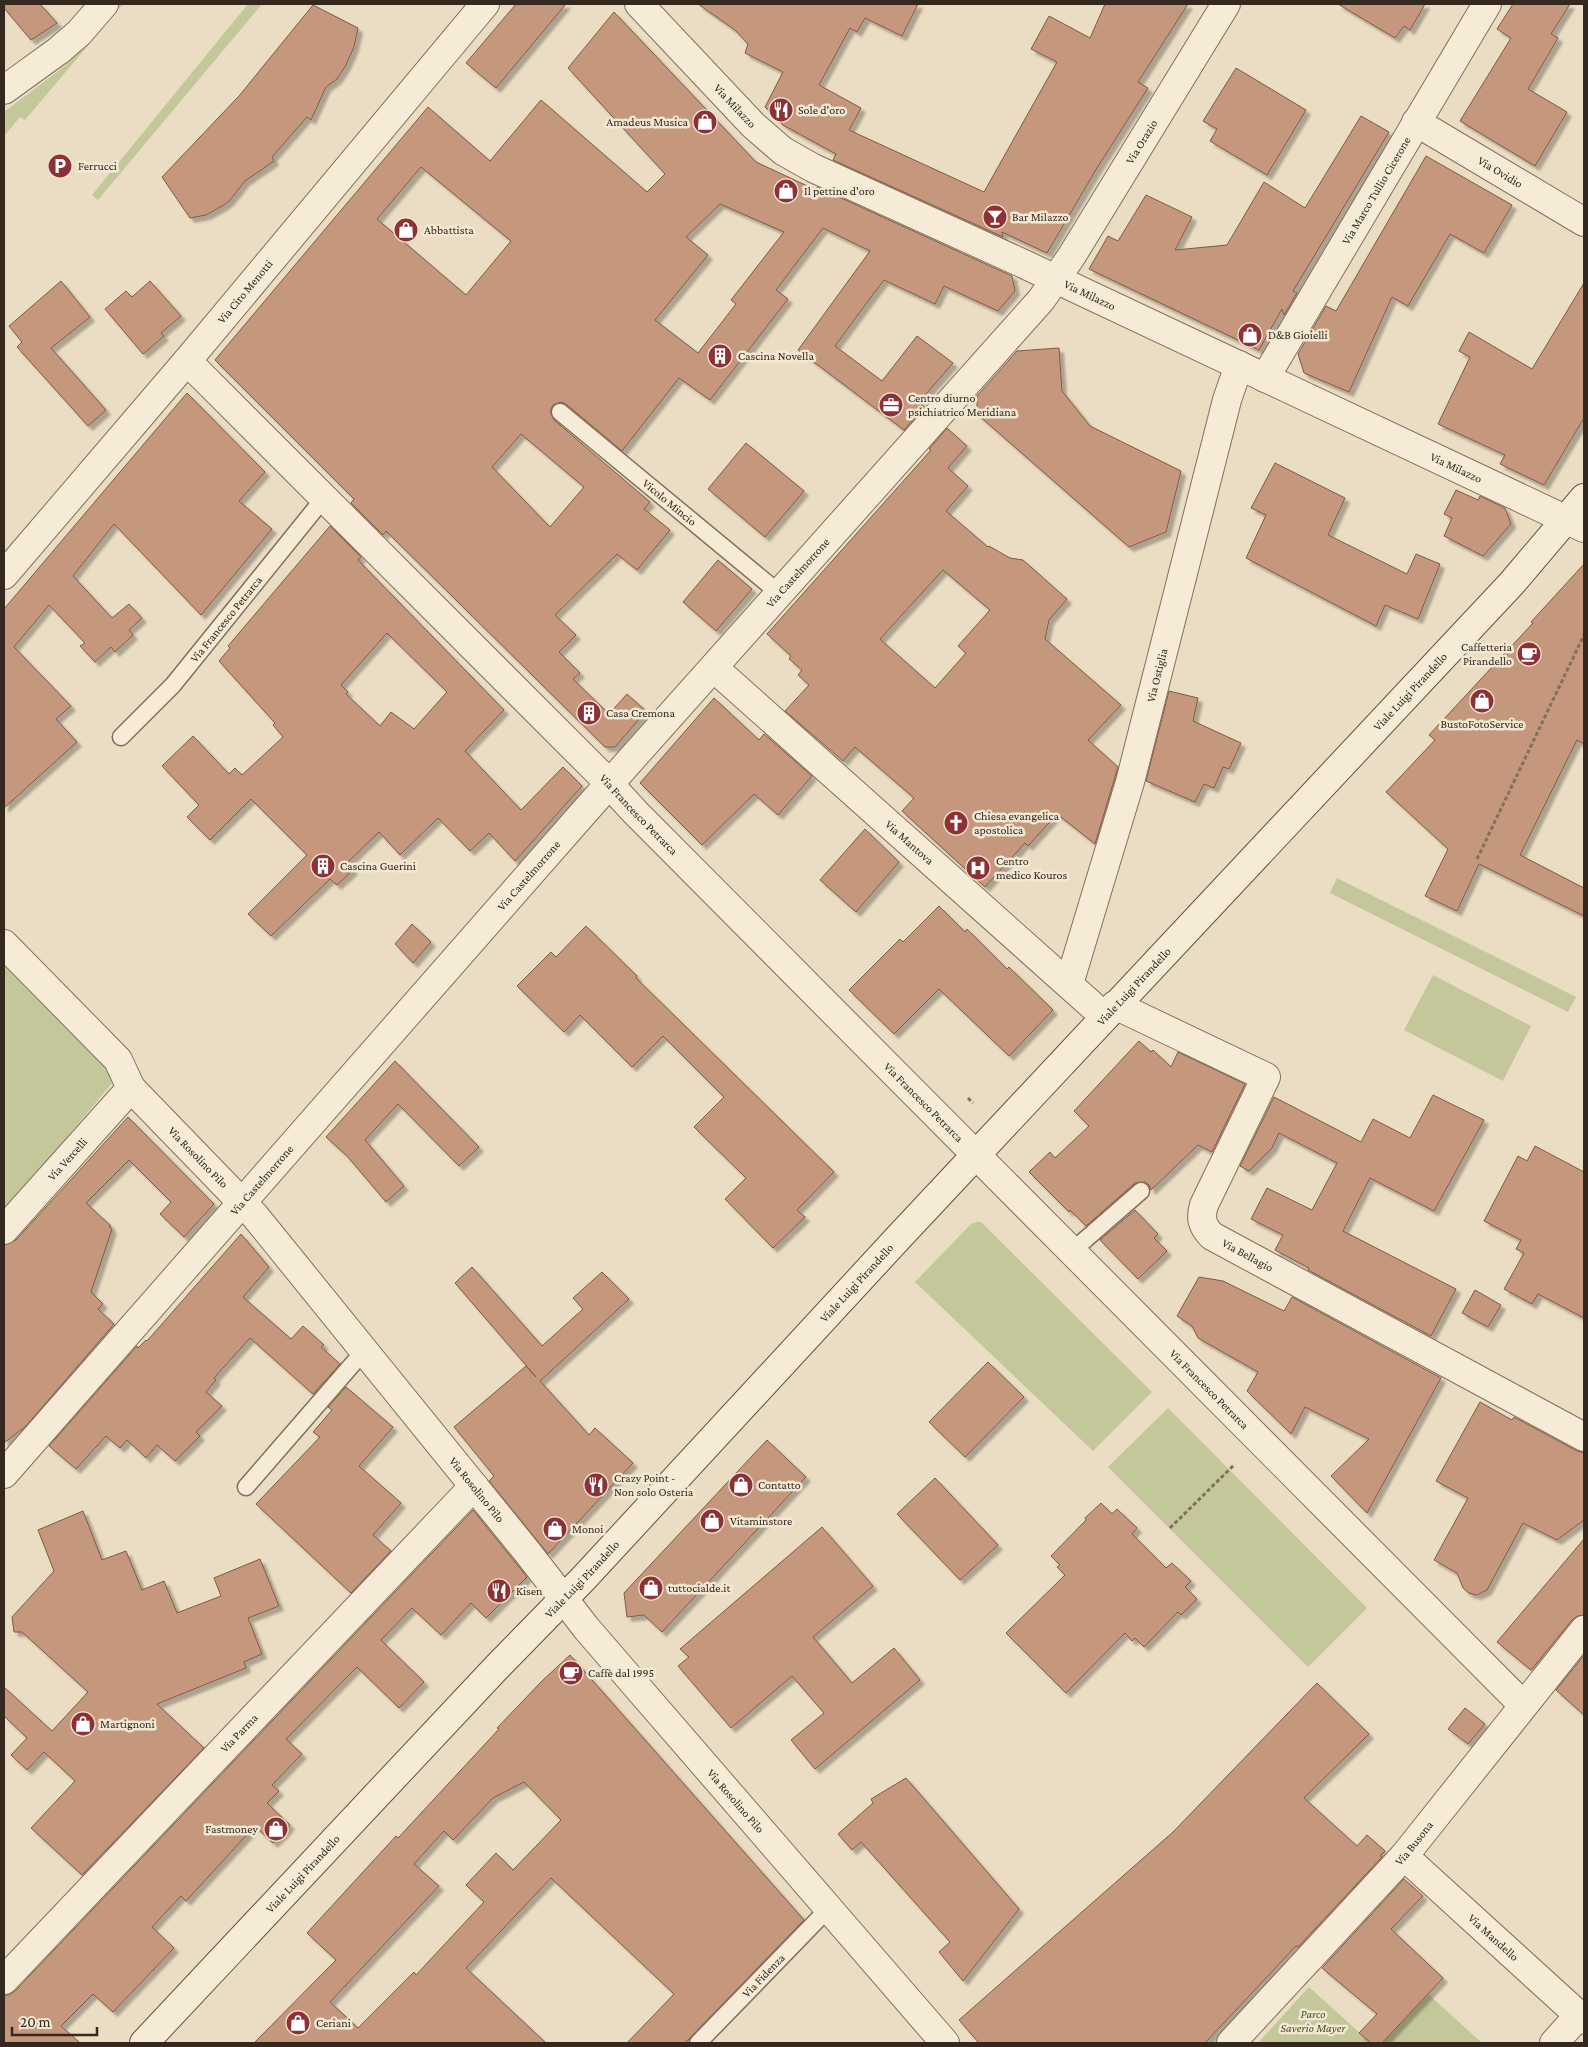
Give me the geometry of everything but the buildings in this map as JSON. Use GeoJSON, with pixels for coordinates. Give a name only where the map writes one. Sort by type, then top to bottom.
{"type":"FeatureCollection","features":[{"type":"Feature","properties":{"kind":"street"},"geometry":{"type":"LineString","coordinates":[[4,90],[58,51],[79,33],[104,4]]}},
{"type":"Feature","properties":{"kind":"street","name":"Via Ciro Menotti"},"geometry":{"type":"LineString","coordinates":[[4,576],[187,361],[485,4]]}},
{"type":"Feature","properties":{"kind":"street","name":"Via Milazzo"},"geometry":{"type":"LineString","coordinates":[[639,4],[753,125],[783,151],[812,168],[1239,365],[1576,524]]}},
{"type":"Feature","properties":{"kind":"street","name":"Via Orazio"},"geometry":{"type":"LineString","coordinates":[[1056,280],[1226,4]]}},
{"type":"Feature","properties":{"kind":"street","name":"Via Marco Tullio Cicerone"},"geometry":{"type":"LineString","coordinates":[[1265,378],[1486,4]]}},
{"type":"Feature","properties":{"kind":"street","name":"Via Ovidio"},"geometry":{"type":"LineString","coordinates":[[1416,122],[1584,222]]}},
{"type":"Feature","properties":{"kind":"street","name":"Via Castelmorrone"},"geometry":{"type":"LineString","coordinates":[[4,1474],[779,593],[1035,307],[1056,280]]}},
{"type":"Feature","properties":{"kind":"street","name":"Via Francesco Petrarca"},"geometry":{"type":"LineString","coordinates":[[187,361],[1523,1705]]}},
{"type":"Feature","properties":{"kind":"street","name":"Via Ostiglia"},"geometry":{"type":"LineString","coordinates":[[1069,984],[1130,782],[1227,400],[1239,365]]}},
{"type":"Feature","properties":{"kind":"street","name":"Viale Luigi Pirandello"},"geometry":{"type":"LineString","coordinates":[[144,2043],[564,1598],[1110,1011],[1512,583],[1576,524],[1584,498]]}},
{"type":"Feature","properties":{"kind":"street","name":"Via Mantova"},"geometry":{"type":"LineString","coordinates":[[714,668],[1069,984],[1110,1011]]}},
{"type":"Feature","properties":{"kind":"street","name":"Via Rosolino Pilo"},"geometry":{"type":"LineString","coordinates":[[4,944],[118,1060],[131,1088],[255,1216],[604,1649],[945,2043]]}},
{"type":"Feature","properties":{"kind":"street","name":"Via Bellagio"},"geometry":{"type":"LineString","coordinates":[[1110,1011],[1266,1077],[1204,1206],[1202,1220],[1206,1231],[1212,1236],[1584,1438]]}},
{"type":"Feature","properties":{"kind":"street","name":"Via Vercelli"},"geometry":{"type":"LineString","coordinates":[[4,1230],[131,1088]]}},
{"type":"Feature","properties":{"kind":"street","name":"Via Parma"},"geometry":{"type":"LineString","coordinates":[[4,1980],[474,1486]]}},
{"type":"Feature","properties":{"kind":"street","name":"Via Busona"},"geometry":{"type":"LineString","coordinates":[[1231,2043],[1404,1856],[1584,1630]]}},
{"type":"Feature","properties":{"kind":"street","name":"Via Mandello"},"geometry":{"type":"LineString","coordinates":[[1404,1856],[1581,2018]]}},
{"type":"Feature","properties":{"kind":"street"},"geometry":{"type":"LineString","coordinates":[[1554,2043],[1581,2018]]}},
{"type":"Feature","properties":{"kind":"lane","name":"Vicolo Mincio"},"geometry":{"type":"LineString","coordinates":[[560,412],[779,593]]}},
{"type":"Feature","properties":{"kind":"lane","name":"Via Francesco Petrarca"},"geometry":{"type":"LineString","coordinates":[[121,737],[180,678],[324,498]]}},
{"type":"Feature","properties":{"kind":"lane"},"geometry":{"type":"LineString","coordinates":[[1071,1252],[1141,1191]]}},
{"type":"Feature","properties":{"kind":"lane"},"geometry":{"type":"LineString","coordinates":[[246,1487],[364,1351]]}},
{"type":"Feature","properties":{"kind":"lane","name":"Via Fidenza"},"geometry":{"type":"LineString","coordinates":[[698,2043],[829,1908]]}},
{"type":"Feature","properties":{"kind":"path"},"geometry":{"type":"LineString","coordinates":[[1477,859],[1584,635]]}},
{"type":"Feature","properties":{"kind":"path"},"geometry":{"type":"LineString","coordinates":[[968,1098],[973,1103]]}},
{"type":"Feature","properties":{"kind":"path"},"geometry":{"type":"LineString","coordinates":[[1170,1528],[1235,1464]]}},
{"type":"Feature","properties":{"kind":"green space"},"geometry":{"type":"Polygon","coordinates":[[[118,4],[123,4],[25,120],[20,117],[4,136],[4,112],[66,65],[118,4]]]}},
{"type":"Feature","properties":{"kind":"green space"},"geometry":{"type":"Polygon","coordinates":[[[248,4],[262,4],[98,200],[92,195],[248,4]]]}},
{"type":"Feature","properties":{"kind":"green space"},"geometry":{"type":"Polygon","coordinates":[[[1337,878],[1576,997],[1568,1012],[1330,893],[1337,878]]]}},
{"type":"Feature","properties":{"kind":"green space"},"geometry":{"type":"Polygon","coordinates":[[[4,956],[110,1063],[113,1082],[4,1213],[4,956]]]}},
{"type":"Feature","properties":{"kind":"green space"},"geometry":{"type":"Polygon","coordinates":[[[1433,975],[1531,1026],[1503,1081],[1404,1030],[1433,975]]]}},
{"type":"Feature","properties":{"kind":"green space"},"geometry":{"type":"Polygon","coordinates":[[[981,1222],[1152,1392],[1093,1451],[915,1282],[971,1224],[981,1222]]]}},
{"type":"Feature","properties":{"kind":"green space"},"geometry":{"type":"Polygon","coordinates":[[[1168,1408],[1367,1608],[1308,1667],[1108,1467],[1168,1408]]]}},
{"type":"Feature","properties":{"kind":"green space","name":"Parco Saverio Mayer"},"geometry":{"type":"Polygon","coordinates":[[[1309,1987],[1371,2043],[1258,2043],[1309,1987]]]}},
{"type":"Feature","properties":{"kind":"green space"},"geometry":{"type":"Polygon","coordinates":[[[1428,1994],[1482,2043],[1382,2043],[1428,1994]]]}},
{"type":"Feature","properties":{"kind":"place","name":"Sole d'oro"},"geometry":{"type":"Point","coordinates":[781,110]}},
{"type":"Feature","properties":{"kind":"place","name":"Amadeus Musica"},"geometry":{"type":"Point","coordinates":[705,122]}},
{"type":"Feature","properties":{"kind":"place","name":"Ferrucci"},"geometry":{"type":"Point","coordinates":[60,166]}},
{"type":"Feature","properties":{"kind":"place","name":"Il pettine d'oro"},"geometry":{"type":"Point","coordinates":[786,191]}},
{"type":"Feature","properties":{"kind":"place","name":"Bar Milazzo"},"geometry":{"type":"Point","coordinates":[995,217]}},
{"type":"Feature","properties":{"kind":"place","name":"Abbattista"},"geometry":{"type":"Point","coordinates":[406,230]}},
{"type":"Feature","properties":{"kind":"place","name":"D&B Gioielli"},"geometry":{"type":"Point","coordinates":[1250,335]}},
{"type":"Feature","properties":{"kind":"place","name":"Cascina Novella"},"geometry":{"type":"Point","coordinates":[720,356]}},
{"type":"Feature","properties":{"kind":"place","name":"Centro diurno psichiatrico Meridiana"},"geometry":{"type":"Point","coordinates":[891,405]}},
{"type":"Feature","properties":{"kind":"place","name":"Caffetteria Pirandello"},"geometry":{"type":"Point","coordinates":[1529,654]}},
{"type":"Feature","properties":{"kind":"place","name":"BustoFotoService"},"geometry":{"type":"Point","coordinates":[1482,701]}},
{"type":"Feature","properties":{"kind":"place","name":"Casa Cremona"},"geometry":{"type":"Point","coordinates":[589,713]}},
{"type":"Feature","properties":{"kind":"place","name":"Chiesa evangelica apostolica"},"geometry":{"type":"Point","coordinates":[956,823]}},
{"type":"Feature","properties":{"kind":"place","name":"Cascina Guerini"},"geometry":{"type":"Point","coordinates":[323,866]}},
{"type":"Feature","properties":{"kind":"place","name":"Centro medico Kouros"},"geometry":{"type":"Point","coordinates":[978,868]}},
{"type":"Feature","properties":{"kind":"place","name":"Crazy Point - Non solo Osteria"},"geometry":{"type":"Point","coordinates":[596,1485]}},
{"type":"Feature","properties":{"kind":"place","name":"Contatto"},"geometry":{"type":"Point","coordinates":[741,1485]}},
{"type":"Feature","properties":{"kind":"place","name":"Vitaminstore"},"geometry":{"type":"Point","coordinates":[712,1521]}},
{"type":"Feature","properties":{"kind":"place","name":"Monoi"},"geometry":{"type":"Point","coordinates":[555,1529]}},
{"type":"Feature","properties":{"kind":"place","name":"tuttocialde.it"},"geometry":{"type":"Point","coordinates":[651,1588]}},
{"type":"Feature","properties":{"kind":"place","name":"Kisen"},"geometry":{"type":"Point","coordinates":[499,1591]}},
{"type":"Feature","properties":{"kind":"place","name":"Caffè dal 1995"},"geometry":{"type":"Point","coordinates":[571,1673]}},
{"type":"Feature","properties":{"kind":"place","name":"Martignoni"},"geometry":{"type":"Point","coordinates":[83,1724]}},
{"type":"Feature","properties":{"kind":"place","name":"Fastmoney"},"geometry":{"type":"Point","coordinates":[276,1829]}},
{"type":"Feature","properties":{"kind":"place","name":"Ceriani"},"geometry":{"type":"Point","coordinates":[298,2023]}}]}
